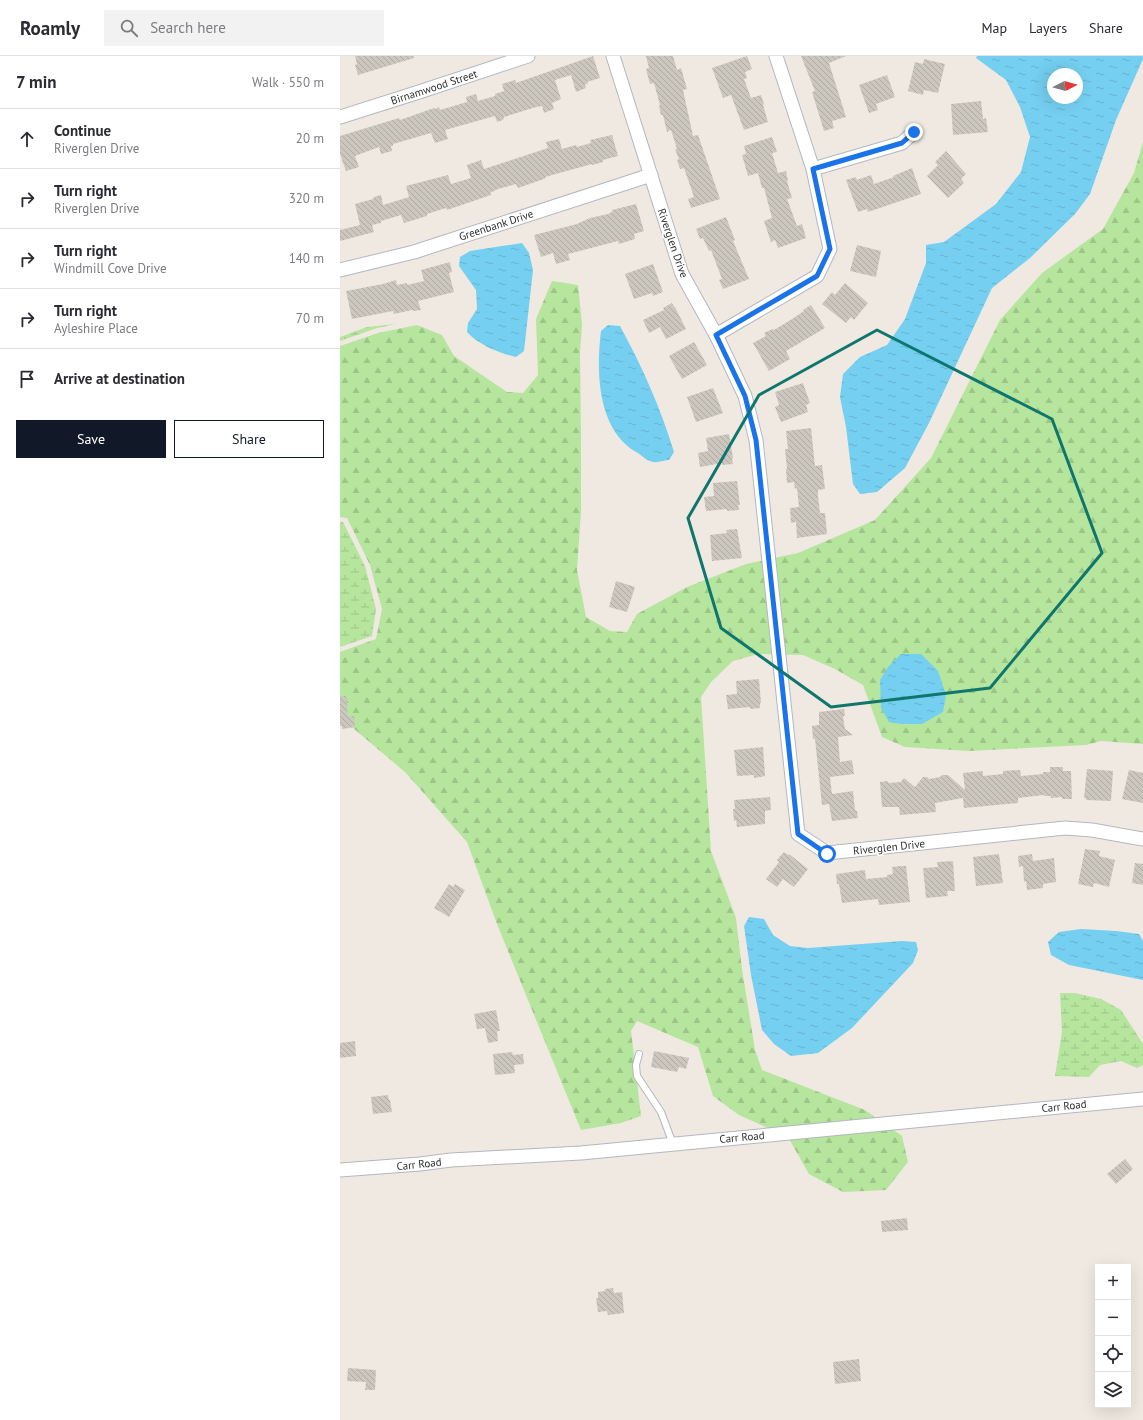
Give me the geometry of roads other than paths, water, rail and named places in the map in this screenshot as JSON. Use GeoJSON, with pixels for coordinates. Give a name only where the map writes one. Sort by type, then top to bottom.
{"type":"FeatureCollection","features":[{"type":"Feature","properties":{"kind":"street","name":"Birnamwood Street"},"geometry":{"type":"LineString","coordinates":[[340,117],[528,56]]}},
{"type":"Feature","properties":{"kind":"street","name":"Riverglen Drive"},"geometry":{"type":"LineString","coordinates":[[613,56],[682,274],[716,335],[745,396],[756,440],[798,834],[827,854],[1065,828],[1092,830],[1143,839]]}},
{"type":"Feature","properties":{"kind":"street"},"geometry":{"type":"LineString","coordinates":[[716,335],[817,276],[830,249],[813,169],[776,56]]}},
{"type":"Feature","properties":{"kind":"street"},"geometry":{"type":"LineString","coordinates":[[813,169],[902,143],[914,132]]}},
{"type":"Feature","properties":{"kind":"street","name":"Greenbank Drive"},"geometry":{"type":"LineString","coordinates":[[340,270],[414,252],[651,174]]}},
{"type":"Feature","properties":{"kind":"street","name":"Carr Road"},"geometry":{"type":"LineString","coordinates":[[340,1170],[420,1164],[451,1160],[581,1153],[1143,1099]]}},
{"type":"Feature","properties":{"kind":"lane"},"geometry":{"type":"LineString","coordinates":[[639,1054],[636,1065],[637,1076],[661,1112],[673,1144]]}},
{"type":"Feature","properties":{"kind":"water"},"geometry":{"type":"Polygon","coordinates":[[[977,56],[1143,56],[1116,120],[1090,194],[1075,214],[1030,258],[992,288],[929,423],[905,468],[877,492],[860,494],[853,484],[846,427],[840,397],[843,374],[860,357],[887,345],[905,319],[926,263],[926,245],[944,242],[996,204],[1021,172],[1030,137],[1020,107],[1006,80],[976,58],[977,56]]]}},
{"type":"Feature","properties":{"kind":"water"},"geometry":{"type":"Polygon","coordinates":[[[522,243],[529,253],[533,270],[524,351],[516,357],[490,348],[477,341],[467,332],[468,323],[477,309],[476,290],[459,266],[460,257],[470,251],[522,243]]]}},
{"type":"Feature","properties":{"kind":"water"},"geometry":{"type":"Polygon","coordinates":[[[608,325],[620,326],[643,372],[657,404],[674,452],[669,460],[656,462],[650,461],[624,443],[614,430],[607,415],[602,399],[599,347],[601,331],[608,325]]]}},
{"type":"Feature","properties":{"kind":"water"},"geometry":{"type":"Polygon","coordinates":[[[901,654],[921,654],[938,671],[946,695],[943,712],[922,724],[901,724],[889,722],[881,708],[880,680],[888,667],[901,654]]]}},
{"type":"Feature","properties":{"kind":"water"},"geometry":{"type":"Polygon","coordinates":[[[749,917],[764,919],[773,935],[790,946],[808,948],[902,941],[916,942],[918,950],[913,963],[852,1028],[818,1053],[791,1056],[774,1044],[762,1030],[751,975],[744,926],[749,917]]]}},
{"type":"Feature","properties":{"kind":"water"},"geometry":{"type":"Polygon","coordinates":[[[1081,929],[1139,934],[1143,941],[1143,980],[1069,965],[1051,955],[1048,942],[1059,932],[1081,929]]]}}]}
